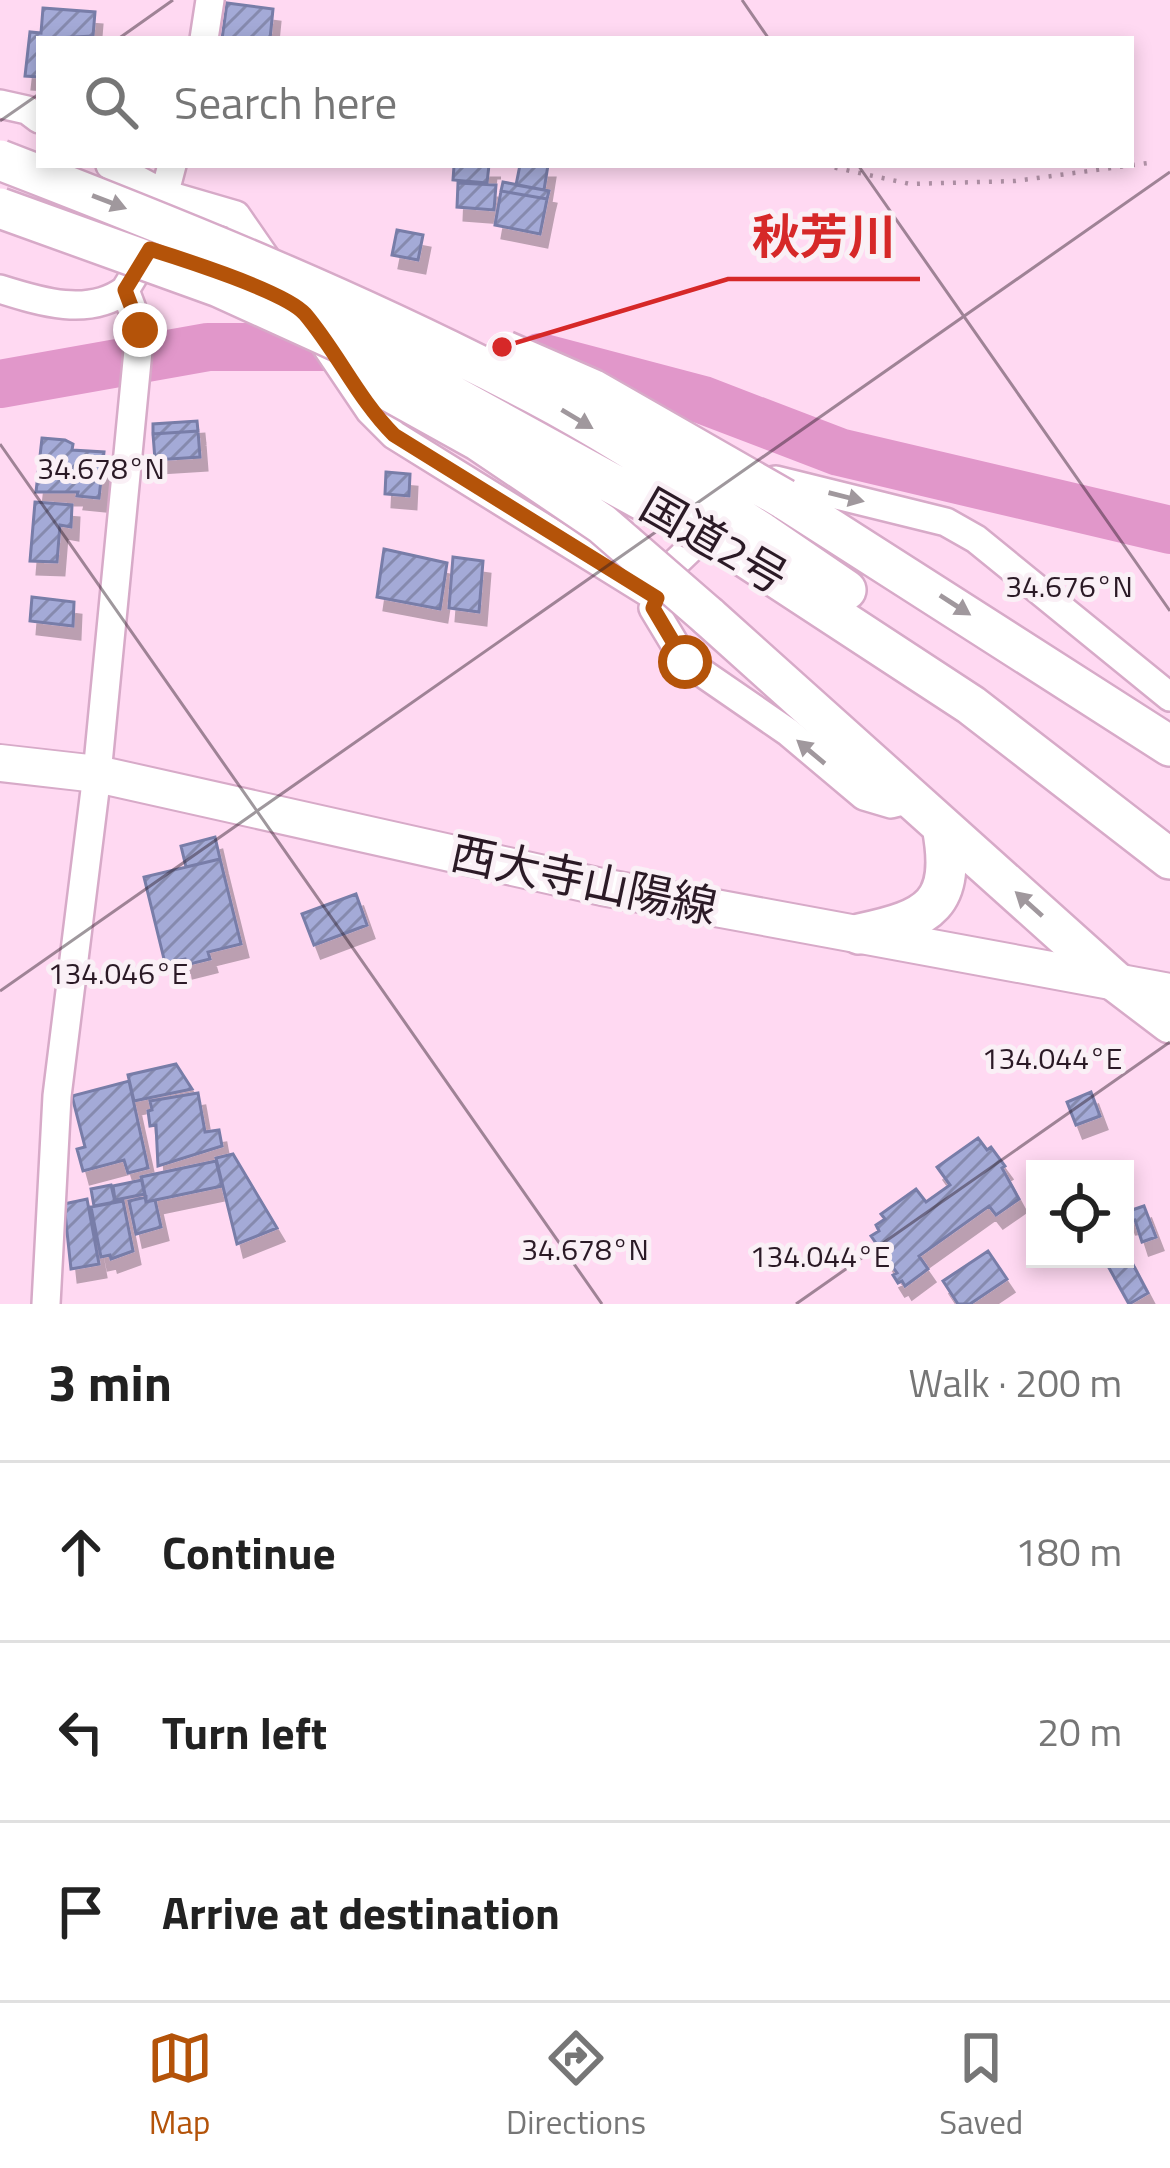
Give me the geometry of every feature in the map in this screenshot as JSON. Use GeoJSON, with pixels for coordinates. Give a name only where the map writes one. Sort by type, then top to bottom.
{"type":"FeatureCollection","features":[{"type":"Feature","properties":{"kind":"highway","name":"国道2号"},"geometry":{"type":"LineString","coordinates":[[0,160],[247,256],[538,395],[752,543],[1170,859]]}},
{"type":"Feature","properties":{"kind":"highway","name":"国道2号"},"geometry":{"type":"LineString","coordinates":[[0,208],[219,286],[426,381],[752,543],[982,688],[1170,842]]}},
{"type":"Feature","properties":{"kind":"highway","name":"国道2号"},"geometry":{"type":"LineString","coordinates":[[247,256],[326,279],[592,389],[784,499],[1170,746]]}},
{"type":"Feature","properties":{"kind":"highway","name":"国道2号"},"geometry":{"type":"LineString","coordinates":[[219,286],[322,355],[478,441],[602,524],[1116,982],[1170,1023]]}},
{"type":"Feature","properties":{"kind":"highway"},"geometry":{"type":"LineString","coordinates":[[859,934],[909,923],[935,902],[948,860],[942,826]]}},
{"type":"Feature","properties":{"kind":"main road","name":"西大寺山陽線"},"geometry":{"type":"LineString","coordinates":[[0,763],[97,774],[602,886],[1170,992]]}},
{"type":"Feature","properties":{"kind":"street"},"geometry":{"type":"LineString","coordinates":[[204,36],[210,0]]}},
{"type":"Feature","properties":{"kind":"street"},"geometry":{"type":"LineString","coordinates":[[0,104],[36,116]]}},
{"type":"Feature","properties":{"kind":"street"},"geometry":{"type":"LineString","coordinates":[[116,168],[164,194],[236,214],[370,411],[394,435],[657,598]]}},
{"type":"Feature","properties":{"kind":"street"},"geometry":{"type":"LineString","coordinates":[[0,289],[44,303],[106,304],[125,290],[150,249],[171,168]]}},
{"type":"Feature","properties":{"kind":"street"},"geometry":{"type":"LineString","coordinates":[[150,249],[212,268],[304,312]]}},
{"type":"Feature","properties":{"kind":"street"},"geometry":{"type":"LineString","coordinates":[[46,1304],[57,1096],[97,774],[140,330],[125,290]]}},
{"type":"Feature","properties":{"kind":"street"},"geometry":{"type":"LineString","coordinates":[[910,800],[891,804],[864,796],[788,732],[685,662],[653,608],[668,569],[760,484],[776,480],[946,522],[976,539],[1170,697]]}},
{"type":"Feature","properties":{"kind":"path"},"geometry":{"type":"LineString","coordinates":[[1134,165],[1148,163]]}},
{"type":"Feature","properties":{"kind":"path"},"geometry":{"type":"LineString","coordinates":[[837,168],[910,184],[1016,182],[1113,168]]}},
{"type":"Feature","properties":{"kind":"building"},"geometry":{"type":"Polygon","coordinates":[[[227,3],[273,9],[270,36],[222,36],[227,3]]]}},
{"type":"Feature","properties":{"kind":"building"},"geometry":{"type":"Polygon","coordinates":[[[43,8],[95,12],[93,36],[36,36],[36,77],[25,76],[30,32],[41,33],[43,8]]]}},
{"type":"Feature","properties":{"kind":"building"},"geometry":{"type":"Polygon","coordinates":[[[454,168],[489,168],[487,183],[453,180],[454,168]]]}},
{"type":"Feature","properties":{"kind":"building"},"geometry":{"type":"Polygon","coordinates":[[[519,168],[548,168],[544,190],[516,185],[519,168]]]}},
{"type":"Feature","properties":{"kind":"building"},"geometry":{"type":"Polygon","coordinates":[[[503,182],[549,191],[547,199],[501,191],[503,182]]]}},
{"type":"Feature","properties":{"kind":"building"},"geometry":{"type":"Polygon","coordinates":[[[458,183],[496,185],[494,210],[457,207],[458,183]]]}},
{"type":"Feature","properties":{"kind":"building"},"geometry":{"type":"Polygon","coordinates":[[[501,191],[547,199],[540,234],[495,225],[501,191]]]}},
{"type":"Feature","properties":{"kind":"building"},"geometry":{"type":"Polygon","coordinates":[[[397,230],[423,235],[418,260],[392,255],[397,230]]]}},
{"type":"Feature","properties":{"kind":"building"},"geometry":{"type":"Polygon","coordinates":[[[197,421],[198,431],[153,434],[153,424],[197,421]]]}},
{"type":"Feature","properties":{"kind":"building"},"geometry":{"type":"Polygon","coordinates":[[[198,431],[200,457],[155,460],[153,434],[198,431]]]}},
{"type":"Feature","properties":{"kind":"building"},"geometry":{"type":"Polygon","coordinates":[[[42,438],[65,440],[73,444],[72,450],[104,452],[99,498],[77,496],[78,492],[36,492],[42,438]]]}},
{"type":"Feature","properties":{"kind":"building"},"geometry":{"type":"Polygon","coordinates":[[[386,472],[410,474],[409,496],[385,494],[386,472]]]}},
{"type":"Feature","properties":{"kind":"building"},"geometry":{"type":"Polygon","coordinates":[[[35,502],[72,505],[71,527],[60,525],[57,562],[30,561],[35,502]]]}},
{"type":"Feature","properties":{"kind":"building"},"geometry":{"type":"Polygon","coordinates":[[[384,549],[447,563],[440,609],[377,597],[384,549]]]}},
{"type":"Feature","properties":{"kind":"building"},"geometry":{"type":"Polygon","coordinates":[[[453,557],[483,561],[479,612],[449,608],[453,557]]]}},
{"type":"Feature","properties":{"kind":"building"},"geometry":{"type":"Polygon","coordinates":[[[32,597],[74,602],[73,626],[30,621],[32,597]]]}},
{"type":"Feature","properties":{"kind":"building"},"geometry":{"type":"Polygon","coordinates":[[[215,837],[220,859],[186,867],[181,846],[215,837]]]}},
{"type":"Feature","properties":{"kind":"building"},"geometry":{"type":"Polygon","coordinates":[[[220,859],[241,944],[208,952],[210,959],[186,965],[185,959],[165,963],[144,877],[220,859]]]}},
{"type":"Feature","properties":{"kind":"building"},"geometry":{"type":"Polygon","coordinates":[[[356,894],[367,925],[314,945],[302,914],[356,894]]]}},
{"type":"Feature","properties":{"kind":"building"},"geometry":{"type":"Polygon","coordinates":[[[176,1064],[192,1089],[134,1101],[128,1075],[176,1064]]]}},
{"type":"Feature","properties":{"kind":"building"},"geometry":{"type":"Polygon","coordinates":[[[129,1081],[148,1168],[128,1173],[124,1160],[83,1171],[77,1149],[85,1147],[72,1096],[129,1081]]]}},
{"type":"Feature","properties":{"kind":"building"},"geometry":{"type":"Polygon","coordinates":[[[1091,1092],[1100,1116],[1076,1125],[1067,1102],[1091,1092]]]}},
{"type":"Feature","properties":{"kind":"building"},"geometry":{"type":"Polygon","coordinates":[[[198,1093],[205,1132],[219,1130],[222,1146],[158,1166],[150,1101],[198,1093]]]}},
{"type":"Feature","properties":{"kind":"building"},"geometry":{"type":"Polygon","coordinates":[[[978,1138],[1005,1166],[1019,1199],[996,1215],[989,1206],[919,1256],[928,1269],[905,1286],[898,1283],[893,1275],[897,1273],[871,1236],[885,1219],[881,1214],[916,1189],[926,1202],[950,1185],[937,1167],[978,1138]]]}},
{"type":"Feature","properties":{"kind":"building"},"geometry":{"type":"Polygon","coordinates":[[[233,1154],[277,1228],[237,1244],[216,1158],[233,1154]]]}},
{"type":"Feature","properties":{"kind":"building"},"geometry":{"type":"Polygon","coordinates":[[[216,1161],[222,1186],[146,1202],[141,1177],[216,1161]]]}},
{"type":"Feature","properties":{"kind":"building"},"geometry":{"type":"Polygon","coordinates":[[[142,1180],[145,1194],[115,1200],[113,1186],[142,1180]]]}},
{"type":"Feature","properties":{"kind":"building"},"geometry":{"type":"Polygon","coordinates":[[[111,1185],[115,1202],[94,1206],[91,1189],[111,1185]]]}},
{"type":"Feature","properties":{"kind":"building"},"geometry":{"type":"Polygon","coordinates":[[[146,1197],[146,1202],[155,1200],[161,1227],[136,1234],[129,1201],[146,1197]]]}},
{"type":"Feature","properties":{"kind":"building"},"geometry":{"type":"Polygon","coordinates":[[[87,1199],[99,1264],[71,1269],[64,1204],[87,1199]]]}},
{"type":"Feature","properties":{"kind":"building"},"geometry":{"type":"Polygon","coordinates":[[[123,1201],[133,1251],[111,1259],[110,1255],[101,1257],[91,1207],[123,1201]]]}},
{"type":"Feature","properties":{"kind":"building"},"geometry":{"type":"Polygon","coordinates":[[[1144,1206],[1156,1237],[1142,1242],[1134,1209],[1144,1206]]]}},
{"type":"Feature","properties":{"kind":"building"},"geometry":{"type":"Polygon","coordinates":[[[988,1251],[1007,1279],[970,1304],[958,1304],[943,1281],[988,1251]]]}},
{"type":"Feature","properties":{"kind":"building"},"geometry":{"type":"Polygon","coordinates":[[[1134,1266],[1148,1293],[1129,1304],[1109,1268],[1134,1266]]]}},
{"type":"Feature","properties":{"kind":"waterway"},"geometry":{"type":"LineString","coordinates":[[0,384],[208,347],[370,347]]}},
{"type":"Feature","properties":{"kind":"waterway"},"geometry":{"type":"LineString","coordinates":[[540,357],[703,400],[839,452],[1170,530]]}},
{"type":"Feature","properties":{"kind":"place","name":"秋芳川"},"geometry":{"type":"Point","coordinates":[502,347]}},
{"type":"Feature","properties":{"kind":"route"},"geometry":{"type":"LineString","coordinates":[[140,330],[125,290],[150,249],[212,268],[302,310],[370,411],[394,435],[657,598],[653,608],[685,662]]}}]}
